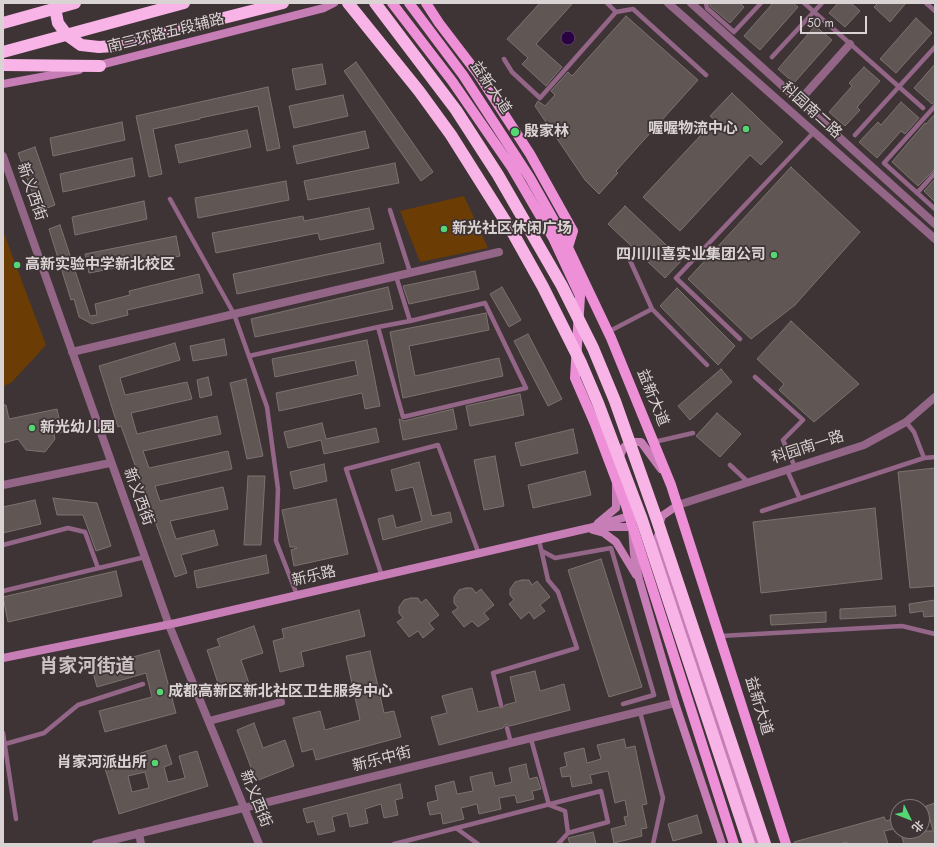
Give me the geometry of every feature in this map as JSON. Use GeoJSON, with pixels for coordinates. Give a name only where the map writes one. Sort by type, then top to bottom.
{"type":"FeatureCollection","features":[{"type":"Feature","properties":{"kind":"highway"},"geometry":{"type":"LineString","coordinates":[[58,3],[56,13],[58,23],[64,32],[81,45],[99,47],[113,46],[283,3]]}},
{"type":"Feature","properties":{"kind":"highway"},"geometry":{"type":"LineString","coordinates":[[3,23],[75,3]]}},
{"type":"Feature","properties":{"kind":"highway"},"geometry":{"type":"LineString","coordinates":[[3,52],[184,3]]}},
{"type":"Feature","properties":{"kind":"highway"},"geometry":{"type":"LineString","coordinates":[[348,3],[419,91],[451,135],[514,235],[543,287],[581,362],[598,403],[643,524],[749,844]]}},
{"type":"Feature","properties":{"kind":"highway"},"geometry":{"type":"LineString","coordinates":[[375,3],[451,104],[498,175],[562,286],[593,348],[615,401],[657,520],[765,844]]}},
{"type":"Feature","properties":{"kind":"highway"},"geometry":{"type":"LineString","coordinates":[[3,65],[100,66]]}},
{"type":"Feature","properties":{"kind":"main road","name":"益新大道"},"geometry":{"type":"LineString","coordinates":[[392,3],[481,122],[557,236],[568,247],[608,332],[654,442],[678,505],[786,844]]}},
{"type":"Feature","properties":{"kind":"main road","name":"益新大道"},"geometry":{"type":"LineString","coordinates":[[409,3],[463,75],[494,121],[530,178],[557,236],[580,296],[575,378],[595,424],[615,481],[626,506],[734,844]]}},
{"type":"Feature","properties":{"kind":"main road"},"geometry":{"type":"LineString","coordinates":[[426,3],[439,23],[478,74],[530,154],[573,231],[568,247]]}},
{"type":"Feature","properties":{"kind":"street","name":"南三环路五段辅路"},"geometry":{"type":"LineString","coordinates":[[3,84],[100,66],[324,8],[334,3]]}},
{"type":"Feature","properties":{"kind":"street","name":"科园南二路"},"geometry":{"type":"LineString","coordinates":[[668,3],[935,240]]}},
{"type":"Feature","properties":{"kind":"street","name":"科园南二路"},"geometry":{"type":"LineString","coordinates":[[691,3],[800,100],[935,224]]}},
{"type":"Feature","properties":{"kind":"street"},"geometry":{"type":"LineString","coordinates":[[800,100],[850,44]]}},
{"type":"Feature","properties":{"kind":"street","name":"新义西街"},"geometry":{"type":"LineString","coordinates":[[3,156],[110,463],[169,625],[258,844]]}},
{"type":"Feature","properties":{"kind":"street"},"geometry":{"type":"LineString","coordinates":[[72,352],[499,252]]}},
{"type":"Feature","properties":{"kind":"street","name":"科园南一路"},"geometry":{"type":"LineString","coordinates":[[678,505],[864,445],[906,422],[935,396]]}},
{"type":"Feature","properties":{"kind":"street"},"geometry":{"type":"LineString","coordinates":[[626,506],[621,476],[620,456],[624,447],[633,442],[642,442],[646,446],[671,485]]}},
{"type":"Feature","properties":{"kind":"street"},"geometry":{"type":"LineString","coordinates":[[3,485],[110,463]]}},
{"type":"Feature","properties":{"kind":"street"},"geometry":{"type":"LineString","coordinates":[[589,528],[616,508],[615,481]]}},
{"type":"Feature","properties":{"kind":"street"},"geometry":{"type":"LineString","coordinates":[[661,558],[657,533],[662,516],[678,505]]}},
{"type":"Feature","properties":{"kind":"street"},"geometry":{"type":"LineString","coordinates":[[629,516],[639,522],[650,536],[661,558],[756,844]]}},
{"type":"Feature","properties":{"kind":"street","name":"新乐路"},"geometry":{"type":"LineString","coordinates":[[3,658],[169,625],[297,596],[589,528],[629,516]]}},
{"type":"Feature","properties":{"kind":"street"},"geometry":{"type":"LineString","coordinates":[[589,528],[611,526],[632,527],[634,554],[639,579],[675,703],[722,844]]}},
{"type":"Feature","properties":{"kind":"street"},"geometry":{"type":"LineString","coordinates":[[589,528],[604,532],[616,542],[639,579]]}},
{"type":"Feature","properties":{"kind":"street"},"geometry":{"type":"LineString","coordinates":[[209,722],[281,702]]}},
{"type":"Feature","properties":{"kind":"street","name":"新乐中街"},"geometry":{"type":"LineString","coordinates":[[96,844],[675,703]]}},
{"type":"Feature","properties":{"kind":"street"},"geometry":{"type":"LineString","coordinates":[[139,834],[141,844]]}},
{"type":"Feature","properties":{"kind":"lane"},"geometry":{"type":"LineString","coordinates":[[607,3],[616,12]]}},
{"type":"Feature","properties":{"kind":"lane"},"geometry":{"type":"LineString","coordinates":[[706,3],[707,8],[734,32],[761,3]]}},
{"type":"Feature","properties":{"kind":"lane"},"geometry":{"type":"LineString","coordinates":[[804,3],[923,108]]}},
{"type":"Feature","properties":{"kind":"lane"},"geometry":{"type":"LineString","coordinates":[[772,57],[822,3]]}},
{"type":"Feature","properties":{"kind":"lane"},"geometry":{"type":"LineString","coordinates":[[926,3],[935,11]]}},
{"type":"Feature","properties":{"kind":"lane"},"geometry":{"type":"LineString","coordinates":[[504,59],[512,72],[540,98],[616,12],[633,9],[706,75]]}},
{"type":"Feature","properties":{"kind":"lane"},"geometry":{"type":"LineString","coordinates":[[855,135],[935,47]]}},
{"type":"Feature","properties":{"kind":"lane"},"geometry":{"type":"LineString","coordinates":[[935,106],[884,162],[935,209]]}},
{"type":"Feature","properties":{"kind":"lane"},"geometry":{"type":"LineString","coordinates":[[740,339],[676,278],[814,132]]}},
{"type":"Feature","properties":{"kind":"lane"},"geometry":{"type":"LineString","coordinates":[[917,193],[935,173]]}},
{"type":"Feature","properties":{"kind":"lane"},"geometry":{"type":"LineString","coordinates":[[170,199],[234,314],[268,414],[278,489],[276,541],[297,596]]}},
{"type":"Feature","properties":{"kind":"lane"},"geometry":{"type":"LineString","coordinates":[[390,210],[410,272]]}},
{"type":"Feature","properties":{"kind":"lane"},"geometry":{"type":"LineString","coordinates":[[628,256],[652,309],[707,365]]}},
{"type":"Feature","properties":{"kind":"lane"},"geometry":{"type":"LineString","coordinates":[[396,276],[410,321]]}},
{"type":"Feature","properties":{"kind":"lane"},"geometry":{"type":"LineString","coordinates":[[249,356],[378,327],[410,321],[485,303],[526,388],[403,418],[378,327]]}},
{"type":"Feature","properties":{"kind":"lane"},"geometry":{"type":"LineString","coordinates":[[608,332],[652,309]]}},
{"type":"Feature","properties":{"kind":"lane"},"geometry":{"type":"LineString","coordinates":[[755,377],[803,420],[783,440],[800,499]]}},
{"type":"Feature","properties":{"kind":"lane"},"geometry":{"type":"LineString","coordinates":[[906,422],[914,432],[924,458]]}},
{"type":"Feature","properties":{"kind":"lane"},"geometry":{"type":"LineString","coordinates":[[654,442],[693,433]]}},
{"type":"Feature","properties":{"kind":"lane"},"geometry":{"type":"LineString","coordinates":[[382,576],[346,469],[438,446],[479,554]]}},
{"type":"Feature","properties":{"kind":"lane"},"geometry":{"type":"LineString","coordinates":[[762,511],[924,458],[935,458]]}},
{"type":"Feature","properties":{"kind":"lane"},"geometry":{"type":"LineString","coordinates":[[730,465],[748,482]]}},
{"type":"Feature","properties":{"kind":"lane"},"geometry":{"type":"LineString","coordinates":[[3,545],[68,528],[85,532],[98,568]]}},
{"type":"Feature","properties":{"kind":"lane"},"geometry":{"type":"LineString","coordinates":[[501,705],[493,673],[577,648],[558,592],[548,580],[539,540]]}},
{"type":"Feature","properties":{"kind":"lane"},"geometry":{"type":"LineString","coordinates":[[542,551],[555,558],[611,548],[654,695],[623,704]]}},
{"type":"Feature","properties":{"kind":"lane"},"geometry":{"type":"LineString","coordinates":[[3,591],[145,558]]}},
{"type":"Feature","properties":{"kind":"lane"},"geometry":{"type":"LineString","coordinates":[[720,636],[902,626],[935,634]]}},
{"type":"Feature","properties":{"kind":"lane"},"geometry":{"type":"LineString","coordinates":[[5,744],[44,733],[78,705],[143,684]]}},
{"type":"Feature","properties":{"kind":"lane"},"geometry":{"type":"LineString","coordinates":[[640,712],[663,798],[653,844]]}},
{"type":"Feature","properties":{"kind":"lane"},"geometry":{"type":"LineString","coordinates":[[507,728],[511,743]]}},
{"type":"Feature","properties":{"kind":"lane"},"geometry":{"type":"LineString","coordinates":[[3,733],[16,819]]}},
{"type":"Feature","properties":{"kind":"lane"},"geometry":{"type":"LineString","coordinates":[[531,739],[549,805]]}},
{"type":"Feature","properties":{"kind":"lane"},"geometry":{"type":"LineString","coordinates":[[394,844],[601,791],[608,822],[568,833],[558,844]]}},
{"type":"Feature","properties":{"kind":"lane"},"geometry":{"type":"LineString","coordinates":[[549,805],[565,811],[568,833]]}},
{"type":"Feature","properties":{"kind":"lane"},"geometry":{"type":"LineString","coordinates":[[456,828],[478,844]]}},
{"type":"Feature","properties":{"kind":"shaded area"},"geometry":{"type":"Polygon","coordinates":[[[568,31],[573,33],[575,38],[573,43],[568,45],[563,43],[561,38],[563,33],[568,31]]]}},
{"type":"Feature","properties":{"kind":"shaded area","name":"新光社区休闲广场"},"geometry":{"type":"Polygon","coordinates":[[[464,196],[488,248],[420,262],[400,211],[464,196]]]}},
{"type":"Feature","properties":{"kind":"shaded area"},"geometry":{"type":"Polygon","coordinates":[[[3,231],[46,345],[11,383],[3,386],[3,231]]]}},
{"type":"Feature","properties":{"kind":"building"},"geometry":{"type":"Polygon","coordinates":[[[540,3],[573,3],[536,44],[562,67],[546,86],[522,64],[528,58],[507,39],[540,3]]]}},
{"type":"Feature","properties":{"kind":"building"},"geometry":{"type":"Polygon","coordinates":[[[710,3],[740,3],[744,7],[730,23],[710,6],[710,3]]]}},
{"type":"Feature","properties":{"kind":"building"},"geometry":{"type":"Polygon","coordinates":[[[773,3],[793,3],[798,7],[760,50],[744,36],[773,3]]]}},
{"type":"Feature","properties":{"kind":"building"},"geometry":{"type":"Polygon","coordinates":[[[838,3],[851,3],[860,11],[845,27],[829,13],[838,3]]]}},
{"type":"Feature","properties":{"kind":"building"},"geometry":{"type":"Polygon","coordinates":[[[878,3],[906,3],[890,22],[874,7],[878,3]]]}},
{"type":"Feature","properties":{"kind":"building"},"geometry":{"type":"Polygon","coordinates":[[[626,16],[698,80],[616,171],[618,173],[599,194],[585,180],[535,106],[538,101],[545,106],[555,95],[551,91],[568,72],[572,76],[626,16]]]}},
{"type":"Feature","properties":{"kind":"building"},"geometry":{"type":"Polygon","coordinates":[[[916,18],[932,33],[896,73],[880,59],[916,18]]]}},
{"type":"Feature","properties":{"kind":"building"},"geometry":{"type":"Polygon","coordinates":[[[815,26],[832,40],[794,83],[778,69],[815,26]]]}},
{"type":"Feature","properties":{"kind":"building"},"geometry":{"type":"Polygon","coordinates":[[[356,62],[433,172],[421,181],[344,71],[356,62]]]}},
{"type":"Feature","properties":{"kind":"building"},"geometry":{"type":"Polygon","coordinates":[[[322,64],[326,84],[296,90],[292,69],[322,64]]]}},
{"type":"Feature","properties":{"kind":"building"},"geometry":{"type":"Polygon","coordinates":[[[935,64],[935,102],[932,104],[914,88],[935,64]]]}},
{"type":"Feature","properties":{"kind":"building"},"geometry":{"type":"Polygon","coordinates":[[[864,67],[880,81],[857,107],[860,110],[845,126],[829,112],[852,86],[849,83],[864,67]]]}},
{"type":"Feature","properties":{"kind":"building"},"geometry":{"type":"Polygon","coordinates":[[[268,87],[280,148],[267,151],[258,106],[200,118],[153,129],[162,174],[149,177],[136,116],[268,87]]]}},
{"type":"Feature","properties":{"kind":"building"},"geometry":{"type":"Polygon","coordinates":[[[732,93],[783,142],[761,165],[750,155],[680,231],[643,197],[715,120],[710,116],[732,93]]]}},
{"type":"Feature","properties":{"kind":"building"},"geometry":{"type":"Polygon","coordinates":[[[343,95],[348,116],[294,128],[289,106],[343,95]]]}},
{"type":"Feature","properties":{"kind":"building"},"geometry":{"type":"Polygon","coordinates":[[[901,102],[919,118],[905,134],[901,131],[877,158],[859,142],[878,122],[881,125],[901,102]]]}},
{"type":"Feature","properties":{"kind":"building"},"geometry":{"type":"Polygon","coordinates":[[[935,114],[935,169],[918,186],[892,162],[925,123],[926,124],[935,114]]]}},
{"type":"Feature","properties":{"kind":"building"},"geometry":{"type":"Polygon","coordinates":[[[122,122],[125,140],[53,156],[50,138],[122,122]]]}},
{"type":"Feature","properties":{"kind":"building"},"geometry":{"type":"Polygon","coordinates":[[[247,130],[251,147],[179,163],[175,145],[247,130]]]}},
{"type":"Feature","properties":{"kind":"building"},"geometry":{"type":"Polygon","coordinates":[[[365,131],[369,148],[297,164],[293,146],[365,131]]]}},
{"type":"Feature","properties":{"kind":"building"},"geometry":{"type":"Polygon","coordinates":[[[35,147],[55,205],[39,211],[18,153],[35,147]]]}},
{"type":"Feature","properties":{"kind":"building"},"geometry":{"type":"Polygon","coordinates":[[[132,158],[135,176],[63,192],[60,174],[132,158]]]}},
{"type":"Feature","properties":{"kind":"building"},"geometry":{"type":"Polygon","coordinates":[[[395,163],[399,183],[308,200],[304,181],[395,163]]]}},
{"type":"Feature","properties":{"kind":"building","name":"四川川喜实业集团公司"},"geometry":{"type":"Polygon","coordinates":[[[791,167],[860,232],[795,305],[751,339],[688,279],[791,167]]]}},
{"type":"Feature","properties":{"kind":"building"},"geometry":{"type":"Polygon","coordinates":[[[935,179],[935,202],[924,191],[935,179]]]}},
{"type":"Feature","properties":{"kind":"building"},"geometry":{"type":"Polygon","coordinates":[[[286,181],[289,200],[198,218],[195,198],[286,181]]]}},
{"type":"Feature","properties":{"kind":"building"},"geometry":{"type":"Polygon","coordinates":[[[144,201],[147,219],[75,235],[72,217],[144,201]]]}},
{"type":"Feature","properties":{"kind":"building"},"geometry":{"type":"Polygon","coordinates":[[[625,206],[682,260],[665,278],[608,224],[625,206]]]}},
{"type":"Feature","properties":{"kind":"building"},"geometry":{"type":"Polygon","coordinates":[[[369,208],[374,229],[320,240],[318,233],[216,253],[212,233],[303,216],[304,221],[369,208]]]}},
{"type":"Feature","properties":{"kind":"building"},"geometry":{"type":"Polygon","coordinates":[[[60,225],[90,316],[97,315],[95,304],[130,295],[129,291],[199,274],[203,293],[127,310],[128,315],[92,324],[79,317],[74,299],[71,300],[49,229],[60,225]]]}},
{"type":"Feature","properties":{"kind":"building"},"geometry":{"type":"Polygon","coordinates":[[[176,236],[180,256],[89,273],[85,254],[176,236]]]}},
{"type":"Feature","properties":{"kind":"building"},"geometry":{"type":"Polygon","coordinates":[[[380,243],[384,263],[237,294],[233,274],[380,243]]]}},
{"type":"Feature","properties":{"kind":"building"},"geometry":{"type":"Polygon","coordinates":[[[475,271],[479,289],[409,304],[403,286],[475,271]]]}},
{"type":"Feature","properties":{"kind":"building"},"geometry":{"type":"Polygon","coordinates":[[[388,287],[393,309],[255,337],[251,319],[388,287]]]}},
{"type":"Feature","properties":{"kind":"building"},"geometry":{"type":"Polygon","coordinates":[[[502,287],[521,320],[509,327],[490,294],[502,287]]]}},
{"type":"Feature","properties":{"kind":"building"},"geometry":{"type":"Polygon","coordinates":[[[677,288],[735,346],[718,365],[660,306],[677,288]]]}},
{"type":"Feature","properties":{"kind":"building"},"geometry":{"type":"Polygon","coordinates":[[[486,313],[489,330],[409,346],[415,376],[499,358],[503,376],[403,398],[390,332],[486,313]]]}},
{"type":"Feature","properties":{"kind":"building"},"geometry":{"type":"Polygon","coordinates":[[[791,321],[859,384],[814,422],[779,390],[784,384],[757,359],[791,321]]]}},
{"type":"Feature","properties":{"kind":"building"},"geometry":{"type":"Polygon","coordinates":[[[528,334],[562,399],[548,406],[514,341],[528,334]]]}},
{"type":"Feature","properties":{"kind":"building"},"geometry":{"type":"Polygon","coordinates":[[[224,339],[227,355],[193,361],[190,346],[224,339]]]}},
{"type":"Feature","properties":{"kind":"building"},"geometry":{"type":"Polygon","coordinates":[[[367,340],[380,406],[365,409],[362,393],[279,411],[276,393],[358,375],[355,360],[275,377],[272,359],[367,340]]]}},
{"type":"Feature","properties":{"kind":"building"},"geometry":{"type":"Polygon","coordinates":[[[175,343],[180,360],[120,378],[125,395],[187,382],[192,399],[131,413],[137,434],[217,416],[221,434],[143,451],[149,468],[228,451],[232,469],[155,486],[160,501],[223,487],[228,509],[170,521],[176,539],[214,530],[218,545],[181,555],[187,573],[175,577],[121,426],[118,427],[99,366],[175,343]]]}},
{"type":"Feature","properties":{"kind":"building"},"geometry":{"type":"Polygon","coordinates":[[[721,369],[732,382],[690,420],[678,406],[721,369]]]}},
{"type":"Feature","properties":{"kind":"building"},"geometry":{"type":"Polygon","coordinates":[[[208,377],[212,395],[200,398],[197,380],[208,377]]]}},
{"type":"Feature","properties":{"kind":"building"},"geometry":{"type":"Polygon","coordinates":[[[246,379],[263,456],[247,459],[230,383],[246,379]]]}},
{"type":"Feature","properties":{"kind":"building"},"geometry":{"type":"Polygon","coordinates":[[[520,394],[524,415],[470,426],[466,406],[520,394]]]}},
{"type":"Feature","properties":{"kind":"building","name":"新光幼儿园"},"geometry":{"type":"Polygon","coordinates":[[[3,405],[6,405],[9,419],[57,409],[62,432],[54,434],[55,439],[45,452],[26,450],[18,439],[3,443],[3,405]]]}},
{"type":"Feature","properties":{"kind":"building"},"geometry":{"type":"Polygon","coordinates":[[[453,409],[457,429],[403,440],[399,419],[404,421],[453,409]]]}},
{"type":"Feature","properties":{"kind":"building"},"geometry":{"type":"Polygon","coordinates":[[[717,413],[741,434],[720,457],[696,436],[717,413]]]}},
{"type":"Feature","properties":{"kind":"building"},"geometry":{"type":"Polygon","coordinates":[[[322,423],[326,439],[376,428],[379,442],[324,454],[321,440],[288,448],[284,432],[322,423]]]}},
{"type":"Feature","properties":{"kind":"building"},"geometry":{"type":"Polygon","coordinates":[[[573,429],[578,453],[521,466],[515,443],[573,429]]]}},
{"type":"Feature","properties":{"kind":"building"},"geometry":{"type":"Polygon","coordinates":[[[495,456],[504,506],[484,510],[474,460],[495,456]]]}},
{"type":"Feature","properties":{"kind":"building"},"geometry":{"type":"Polygon","coordinates":[[[419,462],[432,516],[450,512],[452,522],[383,540],[378,519],[393,515],[396,528],[422,521],[413,487],[396,491],[391,470],[419,462]]]}},
{"type":"Feature","properties":{"kind":"building"},"geometry":{"type":"Polygon","coordinates":[[[324,464],[327,481],[294,489],[290,472],[324,464]]]}},
{"type":"Feature","properties":{"kind":"building"},"geometry":{"type":"Polygon","coordinates":[[[935,468],[935,586],[910,588],[898,472],[935,468]]]}},
{"type":"Feature","properties":{"kind":"building"},"geometry":{"type":"Polygon","coordinates":[[[585,471],[591,495],[533,508],[528,485],[585,471]]]}},
{"type":"Feature","properties":{"kind":"building"},"geometry":{"type":"Polygon","coordinates":[[[248,476],[265,476],[261,545],[244,545],[248,476]]]}},
{"type":"Feature","properties":{"kind":"building"},"geometry":{"type":"Polygon","coordinates":[[[53,498],[97,503],[111,546],[96,551],[83,515],[57,515],[53,498]]]}},
{"type":"Feature","properties":{"kind":"building"},"geometry":{"type":"Polygon","coordinates":[[[336,499],[348,554],[294,566],[291,550],[297,548],[290,547],[282,510],[336,499]]]}},
{"type":"Feature","properties":{"kind":"building"},"geometry":{"type":"Polygon","coordinates":[[[35,500],[41,524],[3,533],[3,507],[35,500]]]}},
{"type":"Feature","properties":{"kind":"building"},"geometry":{"type":"Polygon","coordinates":[[[875,508],[882,579],[761,593],[753,522],[875,508]]]}},
{"type":"Feature","properties":{"kind":"building"},"geometry":{"type":"Polygon","coordinates":[[[266,555],[269,573],[197,588],[194,571],[266,555]]]}},
{"type":"Feature","properties":{"kind":"building"},"geometry":{"type":"Polygon","coordinates":[[[601,559],[642,687],[609,697],[568,570],[601,559]]]}},
{"type":"Feature","properties":{"kind":"building"},"geometry":{"type":"Polygon","coordinates":[[[116,571],[122,596],[8,622],[3,597],[116,571]]]}},
{"type":"Feature","properties":{"kind":"building"},"geometry":{"type":"Polygon","coordinates":[[[529,580],[532,585],[537,581],[550,597],[540,605],[545,611],[534,619],[529,612],[521,619],[509,604],[514,600],[510,595],[510,589],[515,582],[529,580]]]}},
{"type":"Feature","properties":{"kind":"building"},"geometry":{"type":"Polygon","coordinates":[[[472,588],[476,593],[481,589],[494,605],[484,613],[489,619],[478,627],[472,621],[464,627],[452,612],[458,608],[454,603],[454,597],[459,590],[472,588]]]}},
{"type":"Feature","properties":{"kind":"building"},"geometry":{"type":"Polygon","coordinates":[[[418,598],[421,603],[426,599],[439,615],[429,623],[434,629],[423,638],[418,631],[409,637],[397,622],[403,618],[399,613],[399,607],[404,600],[418,598]]]}},
{"type":"Feature","properties":{"kind":"building"},"geometry":{"type":"Polygon","coordinates":[[[935,600],[935,616],[924,617],[923,611],[910,613],[909,604],[935,600]]]}},
{"type":"Feature","properties":{"kind":"building"},"geometry":{"type":"Polygon","coordinates":[[[895,606],[896,616],[840,619],[840,609],[895,606]]]}},
{"type":"Feature","properties":{"kind":"building"},"geometry":{"type":"Polygon","coordinates":[[[359,610],[365,636],[301,652],[304,666],[280,672],[273,641],[284,638],[282,629],[359,610]]]}},
{"type":"Feature","properties":{"kind":"building"},"geometry":{"type":"Polygon","coordinates":[[[826,612],[826,622],[771,625],[770,615],[826,612]]]}},
{"type":"Feature","properties":{"kind":"building"},"geometry":{"type":"Polygon","coordinates":[[[254,626],[263,653],[241,660],[250,686],[222,695],[207,650],[220,646],[217,639],[254,626]]]}},
{"type":"Feature","properties":{"kind":"building","name":"成都高新区新北社区卫生服务中心"},"geometry":{"type":"Polygon","coordinates":[[[159,650],[176,713],[105,732],[99,711],[152,697],[146,673],[97,687],[92,668],[159,650]]]}},
{"type":"Feature","properties":{"kind":"building"},"geometry":{"type":"Polygon","coordinates":[[[370,651],[384,713],[394,711],[401,737],[316,760],[313,749],[302,752],[293,718],[320,711],[325,730],[360,720],[346,656],[370,651]]]}},
{"type":"Feature","properties":{"kind":"building"},"geometry":{"type":"Polygon","coordinates":[[[535,671],[540,691],[564,684],[570,710],[510,726],[506,724],[503,728],[439,745],[431,717],[447,713],[442,696],[472,688],[478,712],[498,707],[502,708],[505,705],[516,702],[510,677],[535,671]]]}},
{"type":"Feature","properties":{"kind":"building"},"geometry":{"type":"Polygon","coordinates":[[[254,723],[263,748],[285,740],[294,766],[256,781],[237,730],[254,723]]]}},
{"type":"Feature","properties":{"kind":"building"},"geometry":{"type":"Polygon","coordinates":[[[624,739],[626,748],[635,746],[647,804],[642,805],[647,828],[641,829],[642,836],[614,843],[611,829],[626,825],[624,817],[628,816],[625,800],[615,803],[608,771],[590,775],[592,783],[572,787],[570,776],[562,777],[560,768],[567,766],[564,753],[584,748],[587,763],[601,759],[597,745],[624,739]]]}},
{"type":"Feature","properties":{"kind":"building"},"geometry":{"type":"Polygon","coordinates":[[[166,745],[172,764],[164,767],[168,782],[185,778],[179,756],[197,751],[208,786],[119,814],[104,765],[166,745]],[[145,772],[128,776],[132,792],[149,788],[145,772]]]}},
{"type":"Feature","properties":{"kind":"building"},"geometry":{"type":"Polygon","coordinates":[[[526,764],[529,779],[537,777],[541,789],[532,791],[534,799],[517,803],[515,795],[499,798],[501,809],[479,814],[477,804],[461,808],[464,819],[443,824],[441,813],[430,815],[427,803],[438,800],[435,786],[454,781],[457,794],[473,791],[470,777],[492,772],[495,786],[512,782],[509,768],[526,764]]]}},
{"type":"Feature","properties":{"kind":"building"},"geometry":{"type":"Polygon","coordinates":[[[400,784],[403,798],[395,800],[398,815],[384,818],[381,804],[365,809],[368,823],[350,827],[347,813],[332,817],[335,831],[318,835],[314,821],[307,823],[303,809],[400,784]]]}},
{"type":"Feature","properties":{"kind":"building"},"geometry":{"type":"Polygon","coordinates":[[[935,803],[935,830],[933,830],[930,820],[930,805],[935,803]]]}},
{"type":"Feature","properties":{"kind":"building"},"geometry":{"type":"Polygon","coordinates":[[[697,815],[702,833],[673,841],[668,824],[697,815]]]}},
{"type":"Feature","properties":{"kind":"building"},"geometry":{"type":"Polygon","coordinates":[[[884,817],[886,821],[890,820],[890,830],[884,831],[888,844],[847,844],[847,842],[839,844],[794,844],[794,842],[884,817]]]}},
{"type":"Feature","properties":{"kind":"building"},"geometry":{"type":"Polygon","coordinates":[[[930,831],[935,831],[935,844],[904,844],[902,839],[930,839],[930,831]]]}},
{"type":"Feature","properties":{"kind":"building"},"geometry":{"type":"Polygon","coordinates":[[[593,832],[596,844],[570,844],[568,838],[593,832]]]}},
{"type":"Feature","properties":{"kind":"place","name":"喔喔物流中心"},"geometry":{"type":"Point","coordinates":[746,129]}},
{"type":"Feature","properties":{"kind":"place","name":"殷家林"},"geometry":{"type":"Point","coordinates":[515,132]}},
{"type":"Feature","properties":{"kind":"place","name":"新光社区休闲广场"},"geometry":{"type":"Point","coordinates":[444,229]}},
{"type":"Feature","properties":{"kind":"place","name":"四川川喜实业集团公司"},"geometry":{"type":"Point","coordinates":[774,255]}},
{"type":"Feature","properties":{"kind":"place","name":"高新实验中学新北校区"},"geometry":{"type":"Point","coordinates":[17,265]}},
{"type":"Feature","properties":{"kind":"place","name":"新光幼儿园"},"geometry":{"type":"Point","coordinates":[32,428]}},
{"type":"Feature","properties":{"kind":"place","name":"成都高新区新北社区卫生服务中心"},"geometry":{"type":"Point","coordinates":[160,692]}},
{"type":"Feature","properties":{"kind":"place","name":"肖家河派出所"},"geometry":{"type":"Point","coordinates":[155,763]}},
{"type":"Feature","properties":{"kind":"district","name":"肖家河街道"},"geometry":{"type":"Point","coordinates":[87,667]}}]}
